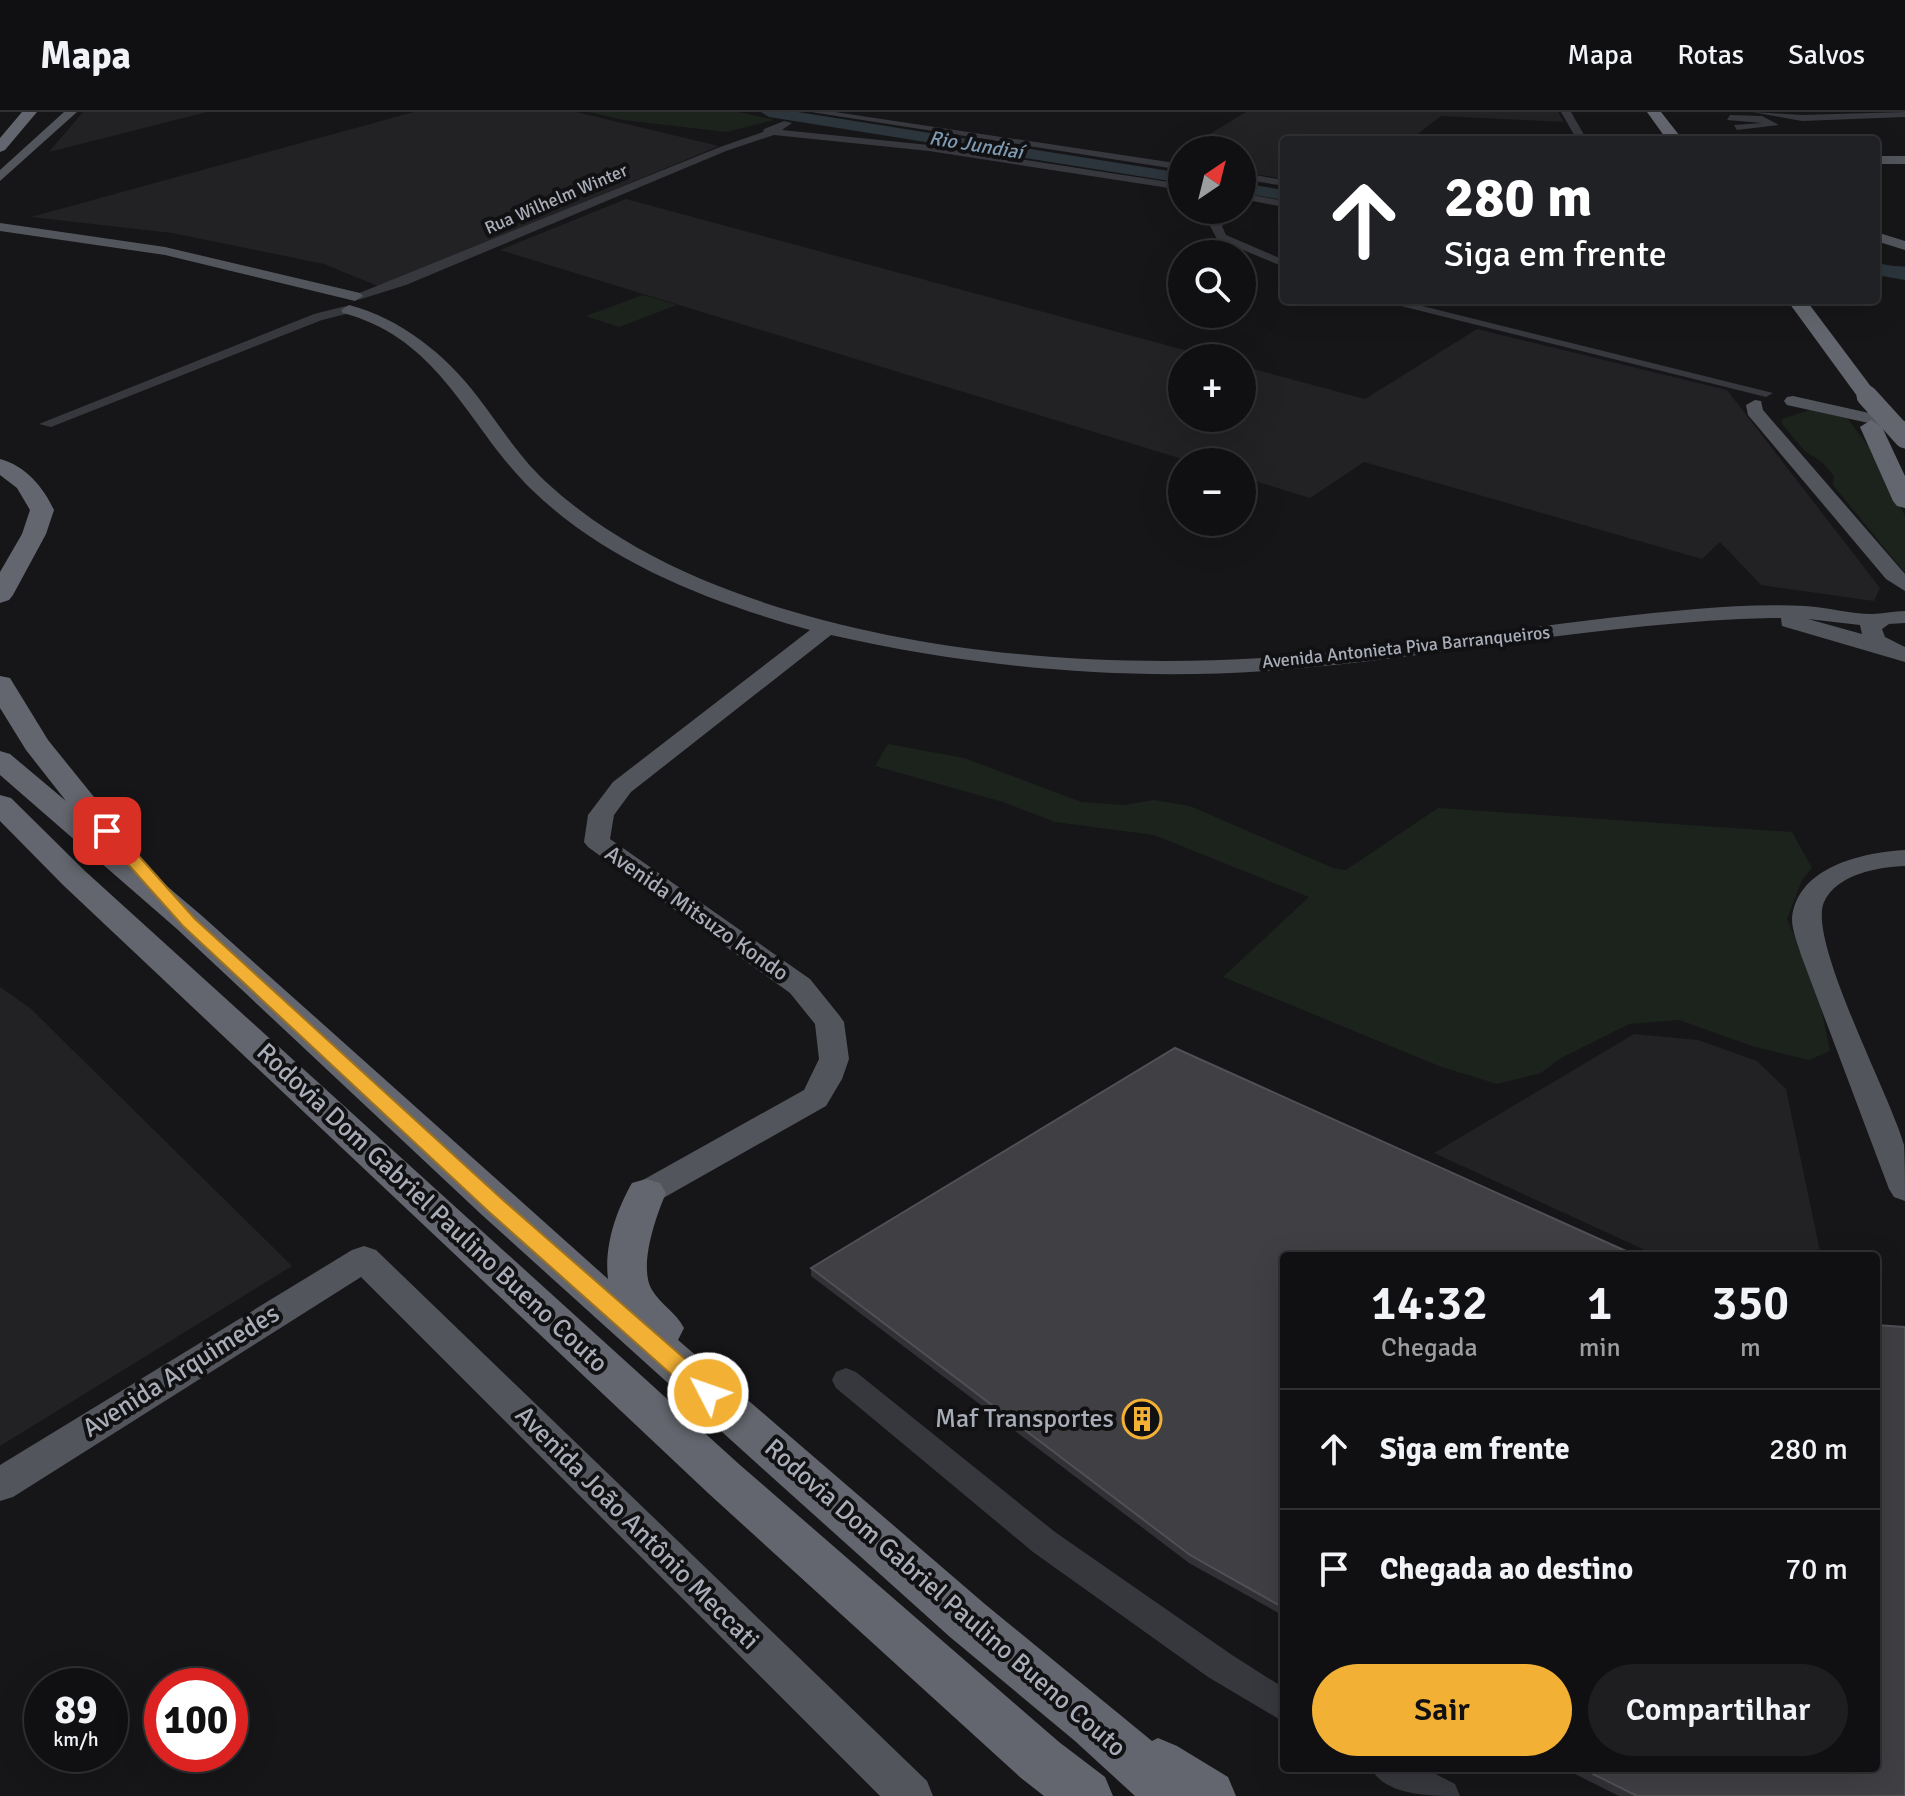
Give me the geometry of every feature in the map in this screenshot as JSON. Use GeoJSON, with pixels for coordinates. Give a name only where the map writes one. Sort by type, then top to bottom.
{"type":"FeatureCollection","features":[{"type":"Feature","properties":{"kind":"highway"},"geometry":{"type":"LineString","coordinates":[[0,138],[29,112]]}},
{"type":"Feature","properties":{"kind":"highway"},"geometry":{"type":"LineString","coordinates":[[0,147],[28,118],[29,112]]}},
{"type":"Feature","properties":{"kind":"highway"},"geometry":{"type":"LineString","coordinates":[[1648,116],[1654,136]]}},
{"type":"Feature","properties":{"kind":"highway"},"geometry":{"type":"LineString","coordinates":[[1648,116],[1670,136]]}},
{"type":"Feature","properties":{"kind":"highway"},"geometry":{"type":"LineString","coordinates":[[1776,304],[1837,402],[1871,427],[1905,463]]}},
{"type":"Feature","properties":{"kind":"highway"},"geometry":{"type":"LineString","coordinates":[[1799,304],[1867,396],[1905,438]]}},
{"type":"Feature","properties":{"kind":"highway"},"geometry":{"type":"LineString","coordinates":[[1871,427],[1905,501]]}},
{"type":"Feature","properties":{"kind":"highway"},"geometry":{"type":"LineString","coordinates":[[0,466],[24,480],[34,490],[42,510],[34,534],[0,595]]}},
{"type":"Feature","properties":{"kind":"highway"},"geometry":{"type":"LineString","coordinates":[[0,684],[36,744],[66,785],[189,922]]}},
{"type":"Feature","properties":{"kind":"highway","name":"Rodovia Dom Gabriel Paulino Bueno Couto"},"geometry":{"type":"LineString","coordinates":[[0,760],[189,922],[496,1205],[779,1455],[1174,1796]]}},
{"type":"Feature","properties":{"kind":"highway","name":"Rodovia Dom Gabriel Paulino Bueno Couto"},"geometry":{"type":"LineString","coordinates":[[10,816],[724,1479],[1040,1760],[1086,1796]]}},
{"type":"Feature","properties":{"kind":"highway"},"geometry":{"type":"LineString","coordinates":[[646,1193],[633,1221],[628,1257],[633,1295],[779,1455]]}},
{"type":"Feature","properties":{"kind":"highway"},"geometry":{"type":"LineString","coordinates":[[1093,1723],[1209,1796]]}},
{"type":"Feature","properties":{"kind":"main road"},"geometry":{"type":"LineString","coordinates":[[0,177],[71,112]]}},
{"type":"Feature","properties":{"kind":"main road"},"geometry":{"type":"LineString","coordinates":[[1880,154],[1905,153]]}},
{"type":"Feature","properties":{"kind":"main road"},"geometry":{"type":"LineString","coordinates":[[1880,160],[1905,160]]}},
{"type":"Feature","properties":{"kind":"main road"},"geometry":{"type":"LineString","coordinates":[[0,227],[165,251],[251,269],[314,288],[346,304]]}},
{"type":"Feature","properties":{"kind":"main road"},"geometry":{"type":"LineString","coordinates":[[1880,237],[1905,246]]}},
{"type":"Feature","properties":{"kind":"main road","name":"Avenida Antonieta Piva Barranqueiros"},"geometry":{"type":"LineString","coordinates":[[314,288],[346,304],[378,309],[445,369],[536,483],[602,535],[648,562],[703,586],[780,613],[862,635],[1042,660],[1135,666],[1312,660],[1694,614],[1831,612],[1888,619]]}},
{"type":"Feature","properties":{"kind":"main road"},"geometry":{"type":"LineString","coordinates":[[1899,580],[1784,412],[1756,399],[1754,411],[1784,412],[1837,402],[1905,426]]}},
{"type":"Feature","properties":{"kind":"main road"},"geometry":{"type":"LineString","coordinates":[[1896,651],[1871,633],[1870,627],[1888,619],[1897,591],[1891,580],[1899,580]]}},
{"type":"Feature","properties":{"kind":"main road","name":"Avenida Antonieta Piva Barranqueiros"},"geometry":{"type":"LineString","coordinates":[[1770,613],[1812,629],[1896,651]]}},
{"type":"Feature","properties":{"kind":"main road","name":"Avenida Mitsuzo Kondo"},"geometry":{"type":"LineString","coordinates":[[646,1193],[815,1098],[827,1079],[834,1059],[829,1022],[800,986],[597,842],[601,815],[622,787],[829,626]]}},
{"type":"Feature","properties":{"kind":"main road"},"geometry":{"type":"LineString","coordinates":[[1905,858],[1863,864],[1840,873],[1821,886],[1810,901],[1806,921],[1815,955],[1905,1189]]}},
{"type":"Feature","properties":{"kind":"main road","name":"Avenida Arquimedes"},"geometry":{"type":"LineString","coordinates":[[0,1485],[364,1259]]}},
{"type":"Feature","properties":{"kind":"main road","name":"Avenida João Antônio Meccati"},"geometry":{"type":"LineString","coordinates":[[364,1259],[911,1796]]}},
{"type":"Feature","properties":{"kind":"street"},"geometry":{"type":"LineString","coordinates":[[1566,112],[1580,136]]}},
{"type":"Feature","properties":{"kind":"street"},"geometry":{"type":"LineString","coordinates":[[1754,114],[1774,123]]}},
{"type":"Feature","properties":{"kind":"street"},"geometry":{"type":"LineString","coordinates":[[1726,115],[1905,114]]}},
{"type":"Feature","properties":{"kind":"street"},"geometry":{"type":"LineString","coordinates":[[1726,115],[1743,136]]}},
{"type":"Feature","properties":{"kind":"street"},"geometry":{"type":"LineString","coordinates":[[770,133],[802,117]]}},
{"type":"Feature","properties":{"kind":"street"},"geometry":{"type":"LineString","coordinates":[[755,133],[802,117],[1168,165]]}},
{"type":"Feature","properties":{"kind":"street"},"geometry":{"type":"LineString","coordinates":[[1737,127],[1769,127],[1791,117]]}},
{"type":"Feature","properties":{"kind":"street","name":"Rua Wilhelm Winter"},"geometry":{"type":"LineString","coordinates":[[46,424],[318,317],[755,133]]}},
{"type":"Feature","properties":{"kind":"street"},"geometry":{"type":"LineString","coordinates":[[723,149],[739,134],[770,133],[929,148],[1168,185]]}},
{"type":"Feature","properties":{"kind":"street"},"geometry":{"type":"LineString","coordinates":[[1256,178],[1280,182]]}},
{"type":"Feature","properties":{"kind":"street"},"geometry":{"type":"LineString","coordinates":[[1256,200],[1280,203]]}},
{"type":"Feature","properties":{"kind":"street"},"geometry":{"type":"LineString","coordinates":[[1218,224],[1221,237],[1280,262]]}},
{"type":"Feature","properties":{"kind":"street","name":"Rua Wilhelm Winter"},"geometry":{"type":"LineString","coordinates":[[378,309],[402,282]]}},
{"type":"Feature","properties":{"kind":"street"},"geometry":{"type":"LineString","coordinates":[[1400,304],[1728,383],[1756,399]]}},
{"type":"Feature","properties":{"kind":"street"},"geometry":{"type":"LineString","coordinates":[[846,1380],[1044,1542],[1220,1666],[1280,1704]]}},
{"type":"Feature","properties":{"kind":"street"},"geometry":{"type":"LineString","coordinates":[[1396,1772],[1443,1796]]}},
{"type":"Feature","properties":{"kind":"shaded area"},"geometry":{"type":"Polygon","coordinates":[[[83,112],[207,112],[49,152],[83,112]]]}},
{"type":"Feature","properties":{"kind":"shaded area"},"geometry":{"type":"Polygon","coordinates":[[[414,112],[576,112],[719,146],[380,287],[324,264],[172,233],[31,217],[414,112]]]}},
{"type":"Feature","properties":{"kind":"shaded area"},"geometry":{"type":"Polygon","coordinates":[[[589,112],[738,112],[774,120],[726,132],[623,120],[589,112]]]}},
{"type":"Feature","properties":{"kind":"shaded area"},"geometry":{"type":"Polygon","coordinates":[[[1246,112],[1558,112],[1564,122],[1441,116],[1415,136],[1280,136],[1280,178],[1256,174],[1256,136],[1206,136],[1246,112]]]}},
{"type":"Feature","properties":{"kind":"shaded area"},"geometry":{"type":"Polygon","coordinates":[[[626,199],[1168,346],[1168,432],[1256,432],[1256,370],[1365,399],[1477,329],[1727,390],[1880,588],[1874,601],[1761,585],[1720,542],[1702,559],[1364,462],[1310,498],[1256,481],[1256,448],[1168,448],[1168,455],[500,250],[626,199]]]}},
{"type":"Feature","properties":{"kind":"shaded area"},"geometry":{"type":"Polygon","coordinates":[[[643,295],[677,305],[619,327],[586,316],[643,295]]]}},
{"type":"Feature","properties":{"kind":"shaded area"},"geometry":{"type":"Polygon","coordinates":[[[1810,410],[1843,413],[1873,452],[1905,516],[1905,573],[1833,485],[1834,476],[1822,462],[1805,451],[1782,424],[1782,419],[1810,410]]]}},
{"type":"Feature","properties":{"kind":"shaded area"},"geometry":{"type":"Polygon","coordinates":[[[888,744],[964,758],[1081,802],[1124,805],[1154,800],[1190,806],[1333,868],[1346,870],[1438,808],[1792,832],[1812,868],[1802,880],[1787,919],[1817,988],[1830,1051],[1809,1060],[1752,1046],[1679,1020],[1629,1024],[1561,1058],[1541,1073],[1497,1084],[1439,1066],[1223,977],[1309,897],[1154,835],[1055,822],[1003,802],[875,766],[888,744]]]}},
{"type":"Feature","properties":{"kind":"shaded area"},"geometry":{"type":"Polygon","coordinates":[[[0,987],[30,1008],[292,1266],[0,1446],[0,987]]]}},
{"type":"Feature","properties":{"kind":"shaded area"},"geometry":{"type":"Polygon","coordinates":[[[1634,1034],[1698,1040],[1757,1061],[1786,1089],[1820,1252],[1649,1252],[1434,1153],[1634,1034]]]}},
{"type":"Feature","properties":{"kind":"building","name":"Maf Transportes"},"geometry":{"type":"Polygon","coordinates":[[[1175,1048],[1628,1252],[1280,1252],[1280,1606],[1190,1555],[811,1268],[1175,1048]]]}},
{"type":"Feature","properties":{"kind":"building"},"geometry":{"type":"Polygon","coordinates":[[[1880,1325],[1905,1327],[1905,1796],[1637,1796],[1589,1772],[1880,1772],[1880,1325]]]}},
{"type":"Feature","properties":{"kind":"waterway","name":"Rio Jundiaí"},"geometry":{"type":"LineString","coordinates":[[769,112],[1168,176]]}},
{"type":"Feature","properties":{"kind":"waterway","name":"Rio Jundiaí"},"geometry":{"type":"LineString","coordinates":[[1256,190],[1280,194]]}},
{"type":"Feature","properties":{"kind":"waterway","name":"Rio Jundiaí"},"geometry":{"type":"LineString","coordinates":[[1880,267],[1905,268]]}},
{"type":"Feature","properties":{"kind":"waterway","name":"Rio Jundiaí"},"geometry":{"type":"LineString","coordinates":[[1880,270],[1905,274]]}},
{"type":"Feature","properties":{"kind":"place","name":"Maf Transportes"},"geometry":{"type":"Point","coordinates":[1142,1419]}},
{"type":"Feature","properties":{"kind":"route"},"geometry":{"type":"LineString","coordinates":[[107,831],[189,922],[496,1205],[708,1393]]}}]}
